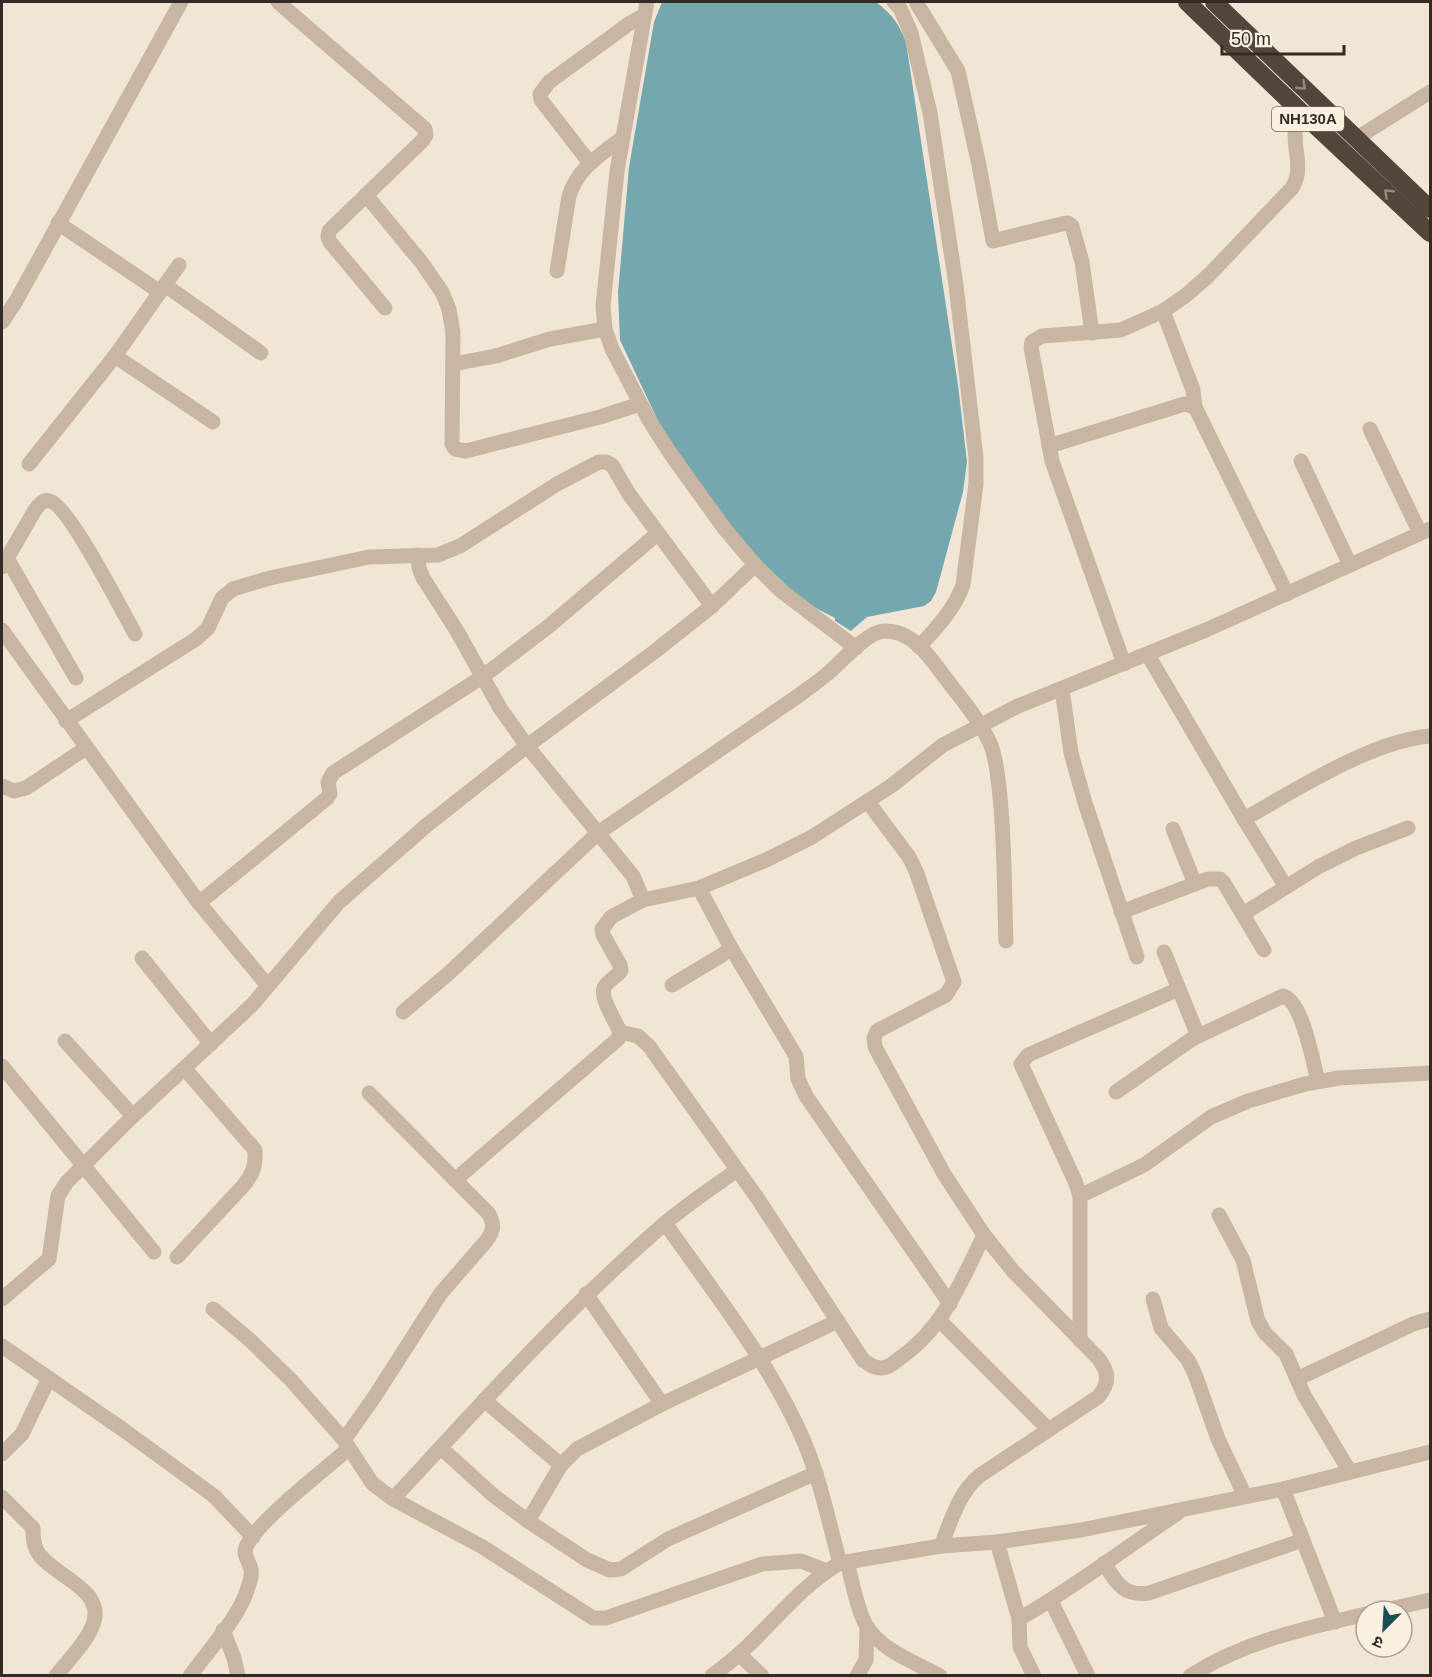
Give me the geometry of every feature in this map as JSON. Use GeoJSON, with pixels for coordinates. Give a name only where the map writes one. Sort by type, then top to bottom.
{"type":"FeatureCollection","features":[{"type":"Feature","properties":{"kind":"highway","name":"NH130A"},"geometry":{"type":"LineString","coordinates":[[1187,2],[1431,233]]}},
{"type":"Feature","properties":{"kind":"highway","name":"NH130A"},"geometry":{"type":"LineString","coordinates":[[1214,2],[1431,209]]}},
{"type":"Feature","properties":{"kind":"highway"},"geometry":{"type":"LineString","coordinates":[[1270,83],[1285,69]]}},
{"type":"Feature","properties":{"kind":"street"},"geometry":{"type":"LineString","coordinates":[[2,322],[16,301],[181,2]]}},
{"type":"Feature","properties":{"kind":"street"},"geometry":{"type":"LineString","coordinates":[[278,2],[425,129],[426,135],[422,141],[332,226],[328,237],[385,308]]}},
{"type":"Feature","properties":{"kind":"street"},"geometry":{"type":"LineString","coordinates":[[894,2],[900,8],[911,33],[930,113],[956,285],[976,458],[976,484],[963,585],[948,615],[919,647]]}},
{"type":"Feature","properties":{"kind":"street"},"geometry":{"type":"LineString","coordinates":[[916,2],[958,71],[993,241],[1062,224],[1068,223],[1072,226],[1082,262],[1092,333]]}},
{"type":"Feature","properties":{"kind":"street"},"geometry":{"type":"LineString","coordinates":[[645,9],[622,138],[609,242],[603,306],[605,329],[612,349],[640,404],[690,482],[724,528],[780,590],[856,648]]}},
{"type":"Feature","properties":{"kind":"street"},"geometry":{"type":"LineString","coordinates":[[589,162],[541,100],[540,94],[549,82],[630,23],[645,9]]}},
{"type":"Feature","properties":{"kind":"street"},"geometry":{"type":"LineString","coordinates":[[1357,138],[1431,92]]}},
{"type":"Feature","properties":{"kind":"street"},"geometry":{"type":"LineString","coordinates":[[1124,664],[1077,536],[1048,446],[1032,342],[1042,336],[1121,330],[1163,311],[1185,296],[1208,276],[1298,179],[1295,134],[1300,111]]}},
{"type":"Feature","properties":{"kind":"street"},"geometry":{"type":"LineString","coordinates":[[557,271],[568,196],[578,176],[589,162],[622,138]]}},
{"type":"Feature","properties":{"kind":"street"},"geometry":{"type":"LineString","coordinates":[[366,195],[422,263],[442,292],[449,309],[453,333],[452,444],[459,451],[600,417],[640,404]]}},
{"type":"Feature","properties":{"kind":"street"},"geometry":{"type":"LineString","coordinates":[[58,223],[261,353]]}},
{"type":"Feature","properties":{"kind":"street"},"geometry":{"type":"LineString","coordinates":[[29,464],[115,356],[179,265]]}},
{"type":"Feature","properties":{"kind":"street"},"geometry":{"type":"LineString","coordinates":[[1163,311],[1193,390],[1195,407],[1287,594]]}},
{"type":"Feature","properties":{"kind":"street"},"geometry":{"type":"LineString","coordinates":[[453,364],[496,356],[550,339],[605,329]]}},
{"type":"Feature","properties":{"kind":"street"},"geometry":{"type":"LineString","coordinates":[[115,356],[213,422]]}},
{"type":"Feature","properties":{"kind":"street"},"geometry":{"type":"LineString","coordinates":[[1048,446],[1178,405],[1185,404],[1195,407]]}},
{"type":"Feature","properties":{"kind":"street"},"geometry":{"type":"LineString","coordinates":[[455,1180],[618,1040],[620,1032],[603,991],[605,986],[621,971],[603,935],[602,928],[610,917],[643,900],[699,888],[802,841],[868,802],[943,745],[1018,706],[1148,654],[1425,531],[1370,429]]}},
{"type":"Feature","properties":{"kind":"street"},"geometry":{"type":"LineString","coordinates":[[1301,461],[1350,565]]}},
{"type":"Feature","properties":{"kind":"street"},"geometry":{"type":"LineString","coordinates":[[66,721],[196,639],[208,628],[222,598],[233,588],[369,557],[438,555],[460,546],[557,484],[599,462],[612,465],[657,534],[712,606]]}},
{"type":"Feature","properties":{"kind":"street"},"geometry":{"type":"LineString","coordinates":[[76,678],[4,562],[41,502],[47,500],[60,507],[74,526],[135,634]]}},
{"type":"Feature","properties":{"kind":"street"},"geometry":{"type":"LineString","coordinates":[[199,903],[326,799],[330,794],[328,782],[333,773],[482,677],[549,626],[657,534]]}},
{"type":"Feature","properties":{"kind":"street"},"geometry":{"type":"LineString","coordinates":[[418,555],[423,578],[457,631],[500,708],[633,876],[643,900]]}},
{"type":"Feature","properties":{"kind":"street"},"geometry":{"type":"LineString","coordinates":[[2,1299],[50,1258],[58,1196],[82,1167],[252,1005],[339,902],[427,825],[712,606],[755,564]]}},
{"type":"Feature","properties":{"kind":"street"},"geometry":{"type":"LineString","coordinates":[[2,630],[199,903],[268,986]]}},
{"type":"Feature","properties":{"kind":"street"},"geometry":{"type":"LineString","coordinates":[[403,1012],[449,973],[598,833],[798,696],[874,634],[883,631],[904,635],[932,659],[980,725],[995,758],[1002,813],[1006,941]]}},
{"type":"Feature","properties":{"kind":"street"},"geometry":{"type":"LineString","coordinates":[[1148,654],[1286,887]]}},
{"type":"Feature","properties":{"kind":"street"},"geometry":{"type":"LineString","coordinates":[[1062,689],[1071,753],[1096,840],[1137,957]]}},
{"type":"Feature","properties":{"kind":"street"},"geometry":{"type":"LineString","coordinates":[[1244,819],[1317,777],[1371,753],[1398,742],[1431,736]]}},
{"type":"Feature","properties":{"kind":"street"},"geometry":{"type":"LineString","coordinates":[[2,786],[14,791],[26,788],[86,748]]}},
{"type":"Feature","properties":{"kind":"street"},"geometry":{"type":"LineString","coordinates":[[868,802],[909,857],[916,871],[954,982],[946,995],[877,1031],[874,1038],[875,1047],[944,1174],[984,1235],[1013,1271],[1106,1368],[1108,1376],[1106,1388],[1098,1397],[968,1485],[941,1546]]}},
{"type":"Feature","properties":{"kind":"street"},"geometry":{"type":"LineString","coordinates":[[1242,914],[1318,867],[1356,848],[1408,828]]}},
{"type":"Feature","properties":{"kind":"street"},"geometry":{"type":"LineString","coordinates":[[1173,829],[1195,884]]}},
{"type":"Feature","properties":{"kind":"street"},"geometry":{"type":"LineString","coordinates":[[1121,912],[1208,879],[1220,879],[1264,950]]}},
{"type":"Feature","properties":{"kind":"street"},"geometry":{"type":"LineString","coordinates":[[699,888],[730,946],[796,1056],[798,1079],[806,1096],[950,1304]]}},
{"type":"Feature","properties":{"kind":"street"},"geometry":{"type":"LineString","coordinates":[[672,985],[722,955],[730,946]]}},
{"type":"Feature","properties":{"kind":"street"},"geometry":{"type":"LineString","coordinates":[[1164,952],[1198,1036]]}},
{"type":"Feature","properties":{"kind":"street"},"geometry":{"type":"LineString","coordinates":[[142,958],[211,1044]]}},
{"type":"Feature","properties":{"kind":"street"},"geometry":{"type":"LineString","coordinates":[[1080,1340],[1080,1196],[1020,1064],[1028,1055],[1179,989]]}},
{"type":"Feature","properties":{"kind":"street"},"geometry":{"type":"LineString","coordinates":[[1116,1092],[1198,1036],[1283,996],[1289,998],[1305,1028],[1318,1081]]}},
{"type":"Feature","properties":{"kind":"street"},"geometry":{"type":"LineString","coordinates":[[620,1032],[638,1036],[649,1046],[737,1170],[863,1360],[871,1366],[882,1369],[906,1354],[939,1320],[950,1304],[984,1235]]}},
{"type":"Feature","properties":{"kind":"street"},"geometry":{"type":"LineString","coordinates":[[65,1041],[133,1116]]}},
{"type":"Feature","properties":{"kind":"street"},"geometry":{"type":"LineString","coordinates":[[2,1066],[82,1167],[154,1252]]}},
{"type":"Feature","properties":{"kind":"street"},"geometry":{"type":"LineString","coordinates":[[177,1257],[243,1186],[252,1175],[256,1164],[255,1150],[185,1069]]}},
{"type":"Feature","properties":{"kind":"street"},"geometry":{"type":"LineString","coordinates":[[1080,1196],[1144,1165],[1211,1117],[1248,1101],[1318,1081],[1382,1074],[1431,1073]]}},
{"type":"Feature","properties":{"kind":"street"},"geometry":{"type":"LineString","coordinates":[[190,1676],[247,1593],[251,1569],[245,1556],[245,1549],[253,1537],[346,1444],[441,1293],[488,1240],[492,1232],[493,1223],[489,1214],[369,1093]]}},
{"type":"Feature","properties":{"kind":"street"},"geometry":{"type":"LineString","coordinates":[[393,1499],[586,1294],[665,1223],[737,1170]]}},
{"type":"Feature","properties":{"kind":"street"},"geometry":{"type":"LineString","coordinates":[[1219,1215],[1243,1260],[1258,1321],[1265,1333],[1286,1354],[1304,1395],[1350,1472]]}},
{"type":"Feature","properties":{"kind":"street"},"geometry":{"type":"LineString","coordinates":[[665,1223],[758,1358],[794,1419],[816,1473],[838,1565],[867,1627],[885,1645],[939,1676]]}},
{"type":"Feature","properties":{"kind":"street"},"geometry":{"type":"LineString","coordinates":[[586,1294],[662,1404]]}},
{"type":"Feature","properties":{"kind":"street"},"geometry":{"type":"LineString","coordinates":[[1153,1299],[1161,1328],[1188,1360],[1195,1374],[1218,1438],[1245,1496]]}},
{"type":"Feature","properties":{"kind":"street"},"geometry":{"type":"LineString","coordinates":[[213,1309],[251,1341],[291,1380],[346,1444],[372,1483],[393,1499],[481,1546],[582,1613],[600,1619],[762,1564],[801,1561],[838,1565],[941,1546],[997,1542],[1081,1530],[1283,1488],[1431,1452]]}},
{"type":"Feature","properties":{"kind":"street"},"geometry":{"type":"LineString","coordinates":[[1297,1379],[1413,1324],[1431,1319]]}},
{"type":"Feature","properties":{"kind":"street"},"geometry":{"type":"LineString","coordinates":[[939,1320],[1048,1429]]}},
{"type":"Feature","properties":{"kind":"street"},"geometry":{"type":"LineString","coordinates":[[528,1521],[561,1465],[577,1449],[662,1404],[838,1321]]}},
{"type":"Feature","properties":{"kind":"street"},"geometry":{"type":"LineString","coordinates":[[2,1346],[125,1431],[214,1497],[253,1537]]}},
{"type":"Feature","properties":{"kind":"street"},"geometry":{"type":"LineString","coordinates":[[2,1454],[22,1434],[49,1378]]}},
{"type":"Feature","properties":{"kind":"street"},"geometry":{"type":"LineString","coordinates":[[484,1400],[561,1465]]}},
{"type":"Feature","properties":{"kind":"street"},"geometry":{"type":"LineString","coordinates":[[441,1448],[494,1496],[528,1521],[610,1570],[621,1569],[668,1539],[816,1473]]}},
{"type":"Feature","properties":{"kind":"street"},"geometry":{"type":"LineString","coordinates":[[1283,1488],[1335,1622]]}},
{"type":"Feature","properties":{"kind":"street"},"geometry":{"type":"LineString","coordinates":[[2,1497],[33,1528],[34,1545],[37,1552],[46,1562],[84,1591],[96,1607],[97,1615],[92,1629],[56,1676]]}},
{"type":"Feature","properties":{"kind":"street"},"geometry":{"type":"LineString","coordinates":[[1019,1619],[1051,1601],[1188,1507]]}},
{"type":"Feature","properties":{"kind":"street"},"geometry":{"type":"LineString","coordinates":[[1104,1563],[1120,1586],[1139,1595],[1303,1540]]}},
{"type":"Feature","properties":{"kind":"street"},"geometry":{"type":"LineString","coordinates":[[997,1542],[1019,1619],[1020,1647],[1034,1676]]}},
{"type":"Feature","properties":{"kind":"street"},"geometry":{"type":"LineString","coordinates":[[712,1676],[739,1654],[790,1602],[838,1565]]}},
{"type":"Feature","properties":{"kind":"street"},"geometry":{"type":"LineString","coordinates":[[1414,1604],[1431,1600]]}},
{"type":"Feature","properties":{"kind":"street"},"geometry":{"type":"LineString","coordinates":[[1051,1601],[1088,1676]]}},
{"type":"Feature","properties":{"kind":"street"},"geometry":{"type":"LineString","coordinates":[[1190,1676],[1246,1646],[1354,1617]]}},
{"type":"Feature","properties":{"kind":"street"},"geometry":{"type":"LineString","coordinates":[[857,1676],[866,1660],[867,1627]]}},
{"type":"Feature","properties":{"kind":"street"},"geometry":{"type":"LineString","coordinates":[[223,1630],[238,1676]]}},
{"type":"Feature","properties":{"kind":"street"},"geometry":{"type":"LineString","coordinates":[[739,1654],[762,1676]]}},
{"type":"Feature","properties":{"kind":"water"},"geometry":{"type":"Polygon","coordinates":[[[662,2],[876,2],[886,10],[904,36],[958,385],[967,462],[963,492],[936,592],[931,601],[924,606],[867,617],[851,631],[835,621],[835,618],[812,606],[788,587],[751,551],[666,438],[620,340],[618,293],[629,167],[654,22],[662,2]]]}}]}
